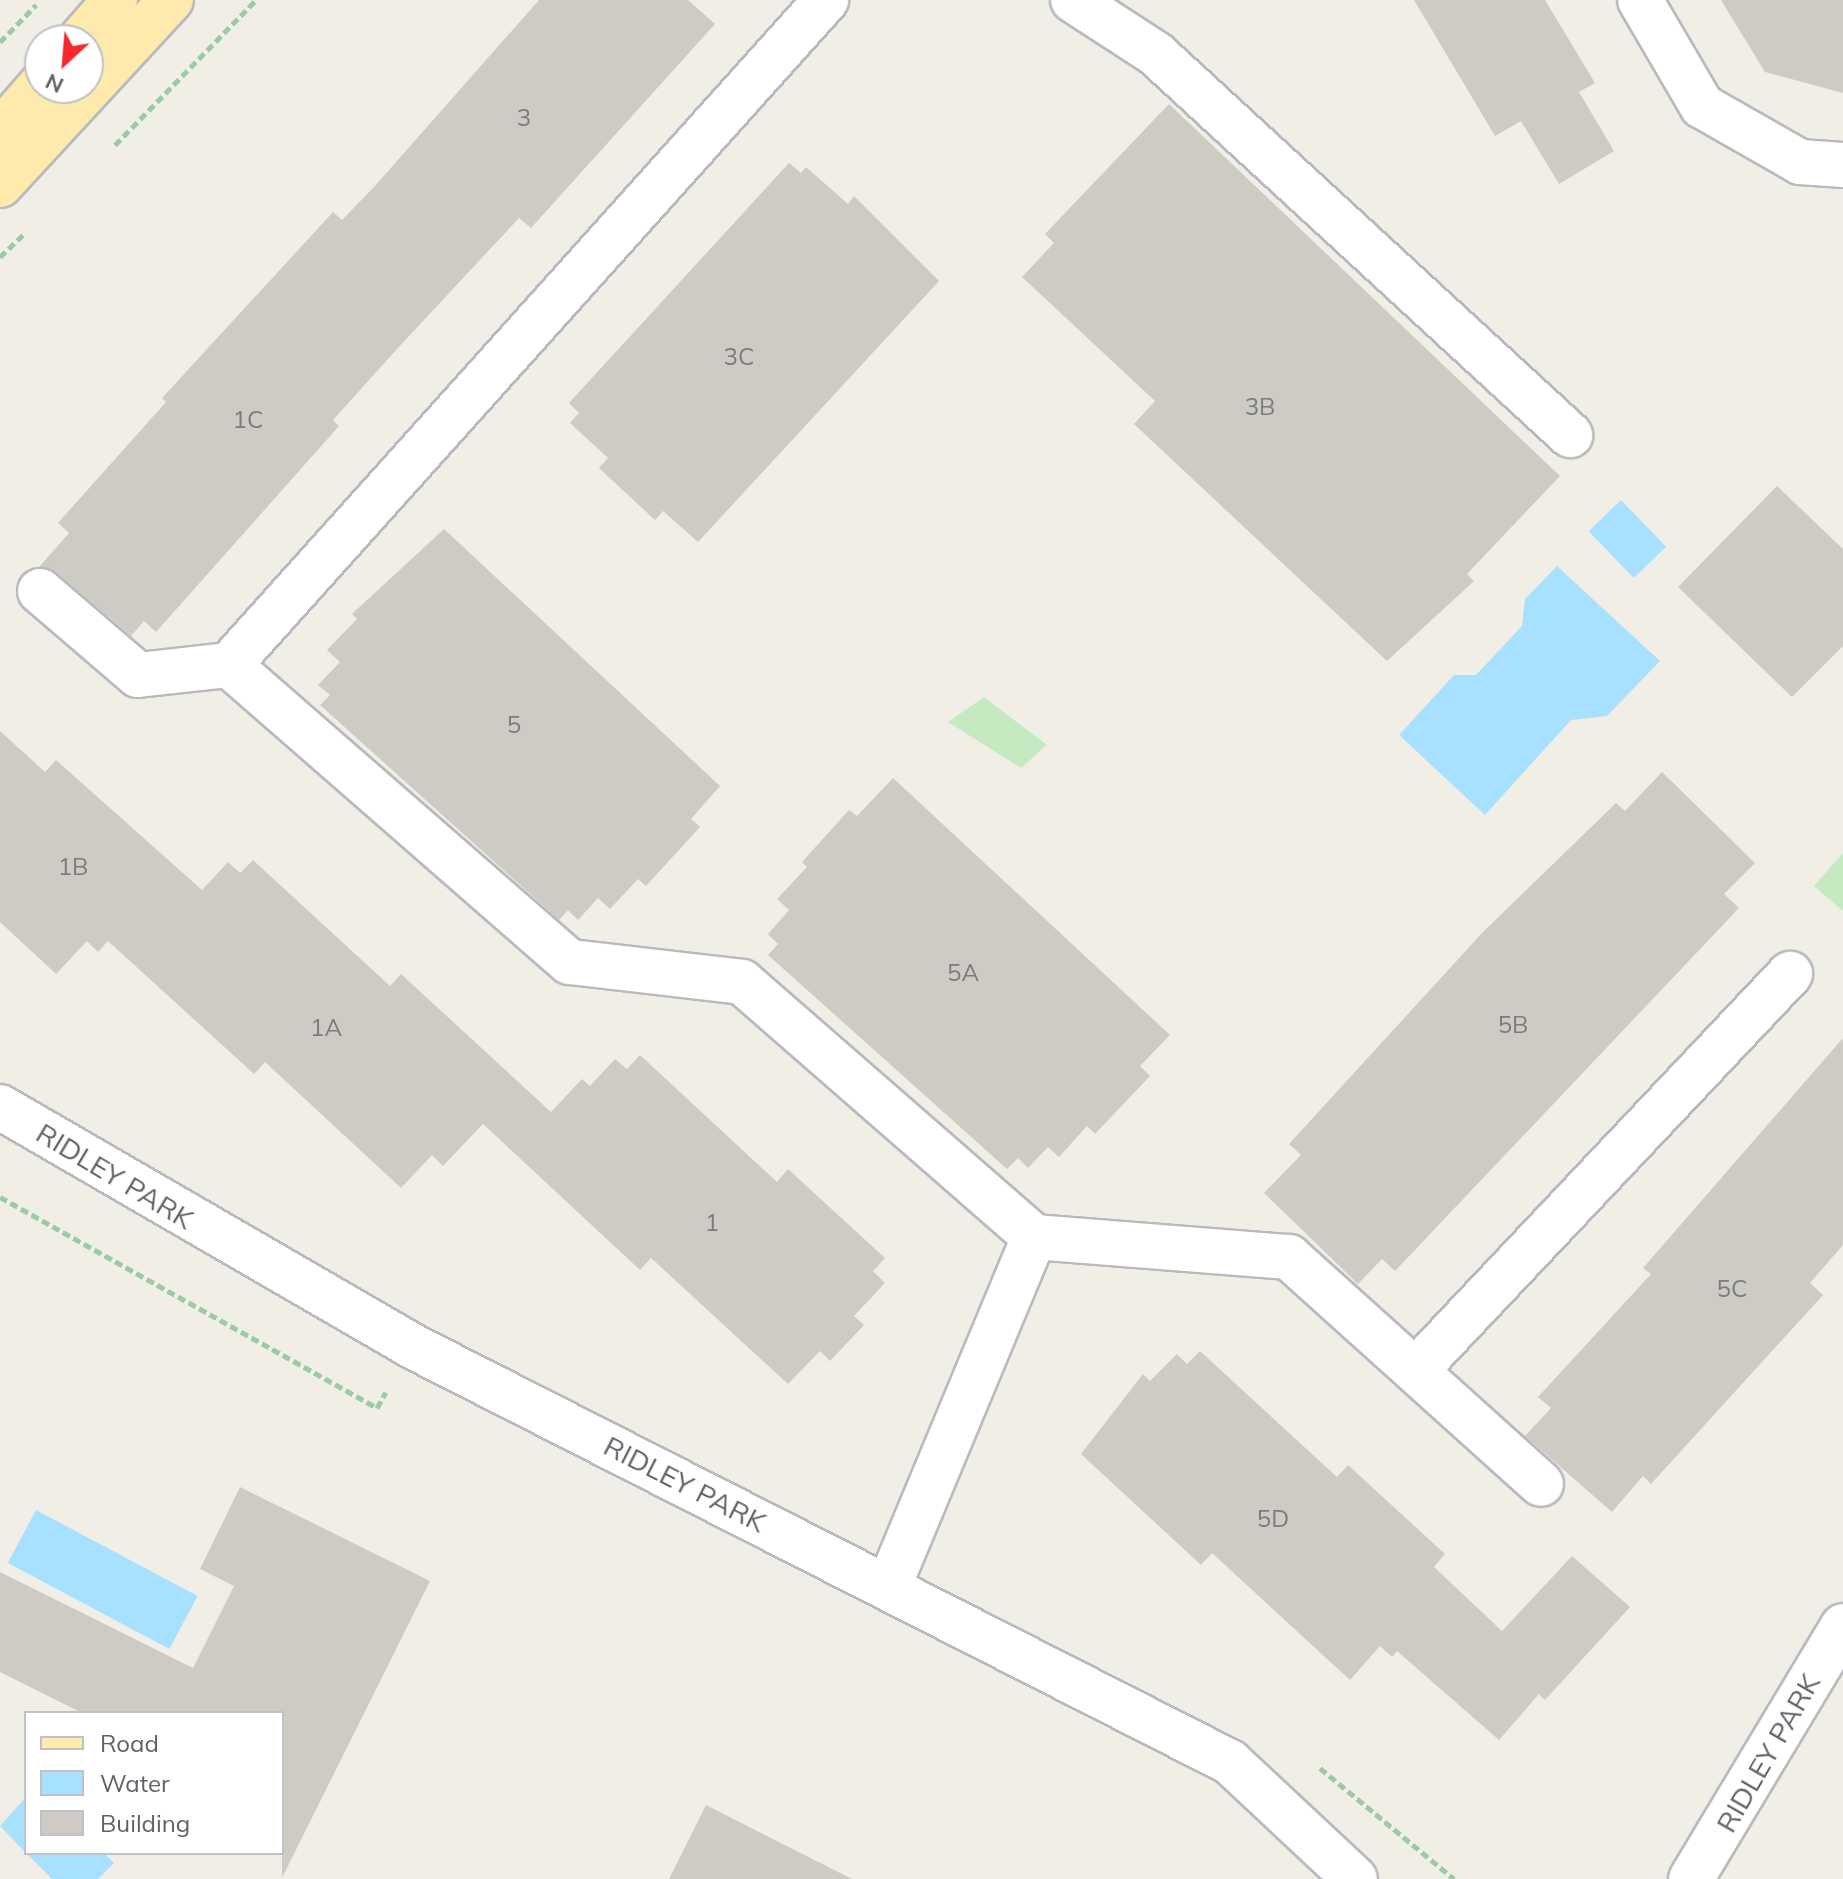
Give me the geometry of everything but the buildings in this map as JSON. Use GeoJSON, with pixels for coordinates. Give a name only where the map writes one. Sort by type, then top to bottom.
{"type":"FeatureCollection","features":[{"type":"Feature","properties":{"kind":"main road"},"geometry":{"type":"LineString","coordinates":[[94,24],[115,0]]}},
{"type":"Feature","properties":{"kind":"main road"},"geometry":{"type":"LineString","coordinates":[[0,185],[171,0]]}},
{"type":"Feature","properties":{"kind":"main road"},"geometry":{"type":"LineString","coordinates":[[0,132],[24,104]]}},
{"type":"Feature","properties":{"kind":"street"},"geometry":{"type":"LineString","coordinates":[[40,591],[138,675],[229,665],[826,0]]}},
{"type":"Feature","properties":{"kind":"street"},"geometry":{"type":"LineString","coordinates":[[1073,0],[1156,54],[1570,435]]}},
{"type":"Feature","properties":{"kind":"street"},"geometry":{"type":"LineString","coordinates":[[1640,0],[1702,106],[1800,162],[1843,165]]}},
{"type":"Feature","properties":{"kind":"street"},"geometry":{"type":"LineString","coordinates":[[229,665],[570,962],[742,982],[1034,1237],[1289,1257],[1541,1484]]}},
{"type":"Feature","properties":{"kind":"street"},"geometry":{"type":"LineString","coordinates":[[1416,1370],[1790,974]]}},
{"type":"Feature","properties":{"kind":"street","name":"RIDLEY PARK"},"geometry":{"type":"LineString","coordinates":[[0,1107],[410,1345],[1230,1762],[1355,1879]]}},
{"type":"Feature","properties":{"kind":"street"},"geometry":{"type":"LineString","coordinates":[[888,1588],[1034,1237]]}},
{"type":"Feature","properties":{"kind":"street","name":"RIDLEY PARK"},"geometry":{"type":"LineString","coordinates":[[1691,1879],[1843,1626]]}},
{"type":"Feature","properties":{"kind":"path"},"geometry":{"type":"LineString","coordinates":[[0,42],[41,0]]}},
{"type":"Feature","properties":{"kind":"path"},"geometry":{"type":"LineString","coordinates":[[0,1197],[377,1408],[410,1345]]}},
{"type":"Feature","properties":{"kind":"green space"},"geometry":{"type":"Polygon","coordinates":[[[984,697],[1047,745],[1021,768],[948,722],[984,697]]]}},
{"type":"Feature","properties":{"kind":"green space"},"geometry":{"type":"Polygon","coordinates":[[[1843,853],[1843,911],[1814,886],[1843,853]]]}},
{"type":"Feature","properties":{"kind":"water"},"geometry":{"type":"Polygon","coordinates":[[[1621,500],[1666,547],[1634,578],[1589,531],[1621,500]]]}},
{"type":"Feature","properties":{"kind":"water"},"geometry":{"type":"Polygon","coordinates":[[[1557,566],[1660,661],[1607,716],[1571,720],[1485,815],[1399,735],[1454,675],[1476,675],[1522,626],[1525,599],[1557,566]]]}},
{"type":"Feature","properties":{"kind":"water"},"geometry":{"type":"Polygon","coordinates":[[[36,1510],[198,1596],[169,1649],[8,1563],[36,1510]]]}},
{"type":"Feature","properties":{"kind":"water"},"geometry":{"type":"Polygon","coordinates":[[[24,1799],[24,1851],[0,1826],[24,1799]]]}},
{"type":"Feature","properties":{"kind":"water"},"geometry":{"type":"Polygon","coordinates":[[[28,1855],[106,1855],[114,1863],[98,1879],[52,1879],[28,1855]]]}}]}
